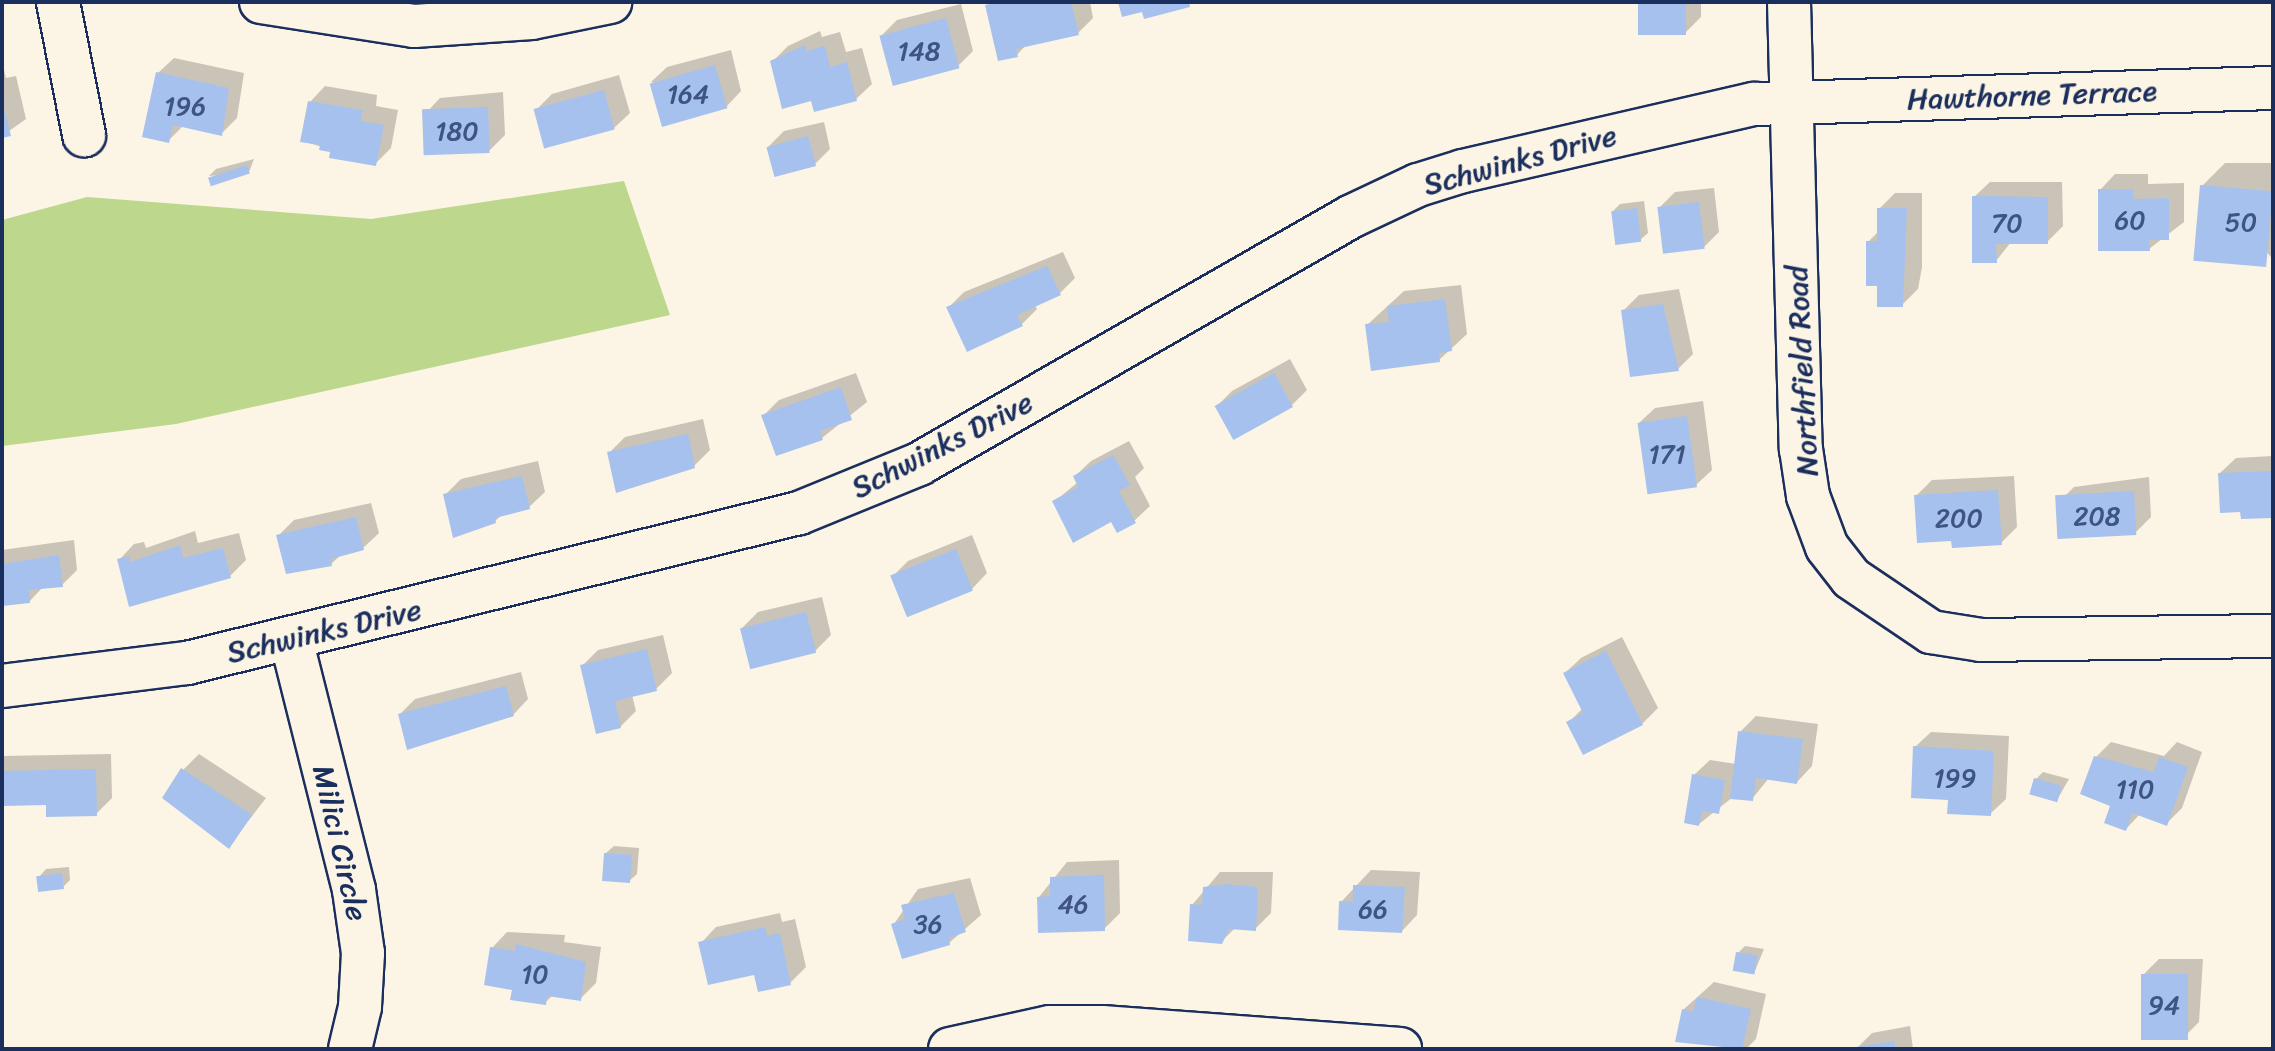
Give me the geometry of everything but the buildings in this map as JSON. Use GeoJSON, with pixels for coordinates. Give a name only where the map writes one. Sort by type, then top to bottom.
{"type":"FeatureCollection","features":[{"type":"Feature","properties":{"kind":"street"},"geometry":{"type":"LineString","coordinates":[[58,2],[84,135]]}},
{"type":"Feature","properties":{"kind":"street"},"geometry":{"type":"LineString","coordinates":[[261,2],[414,26],[532,18],[610,2]]}},
{"type":"Feature","properties":{"kind":"street","name":"Northfield Road"},"geometry":{"type":"LineString","coordinates":[[1789,2],[1801,449],[1808,496],[1827,547],[1851,578],[1931,632],[1981,640],[2273,636]]}},
{"type":"Feature","properties":{"kind":"street","name":"Hawthorne Terrace"},"geometry":{"type":"LineString","coordinates":[[1792,101],[2273,88]]}},
{"type":"Feature","properties":{"kind":"street","name":"Schwinks Drive"},"geometry":{"type":"LineString","coordinates":[[2,686],[139,671],[291,639],[799,513],[919,464],[1384,199],[1463,171],[1716,109],[1792,101]]}},
{"type":"Feature","properties":{"kind":"street","name":"Milici Circle"},"geometry":{"type":"LineString","coordinates":[[291,639],[354,890],[361,941],[360,1007],[350,1049]]}},
{"type":"Feature","properties":{"kind":"street"},"geometry":{"type":"LineString","coordinates":[[950,1049],[1050,1027],[1400,1049]]}},
{"type":"Feature","properties":{"kind":"green space"},"geometry":{"type":"Polygon","coordinates":[[[624,181],[670,315],[176,424],[2,446],[2,220],[87,197],[371,219],[624,181]]]}}]}
